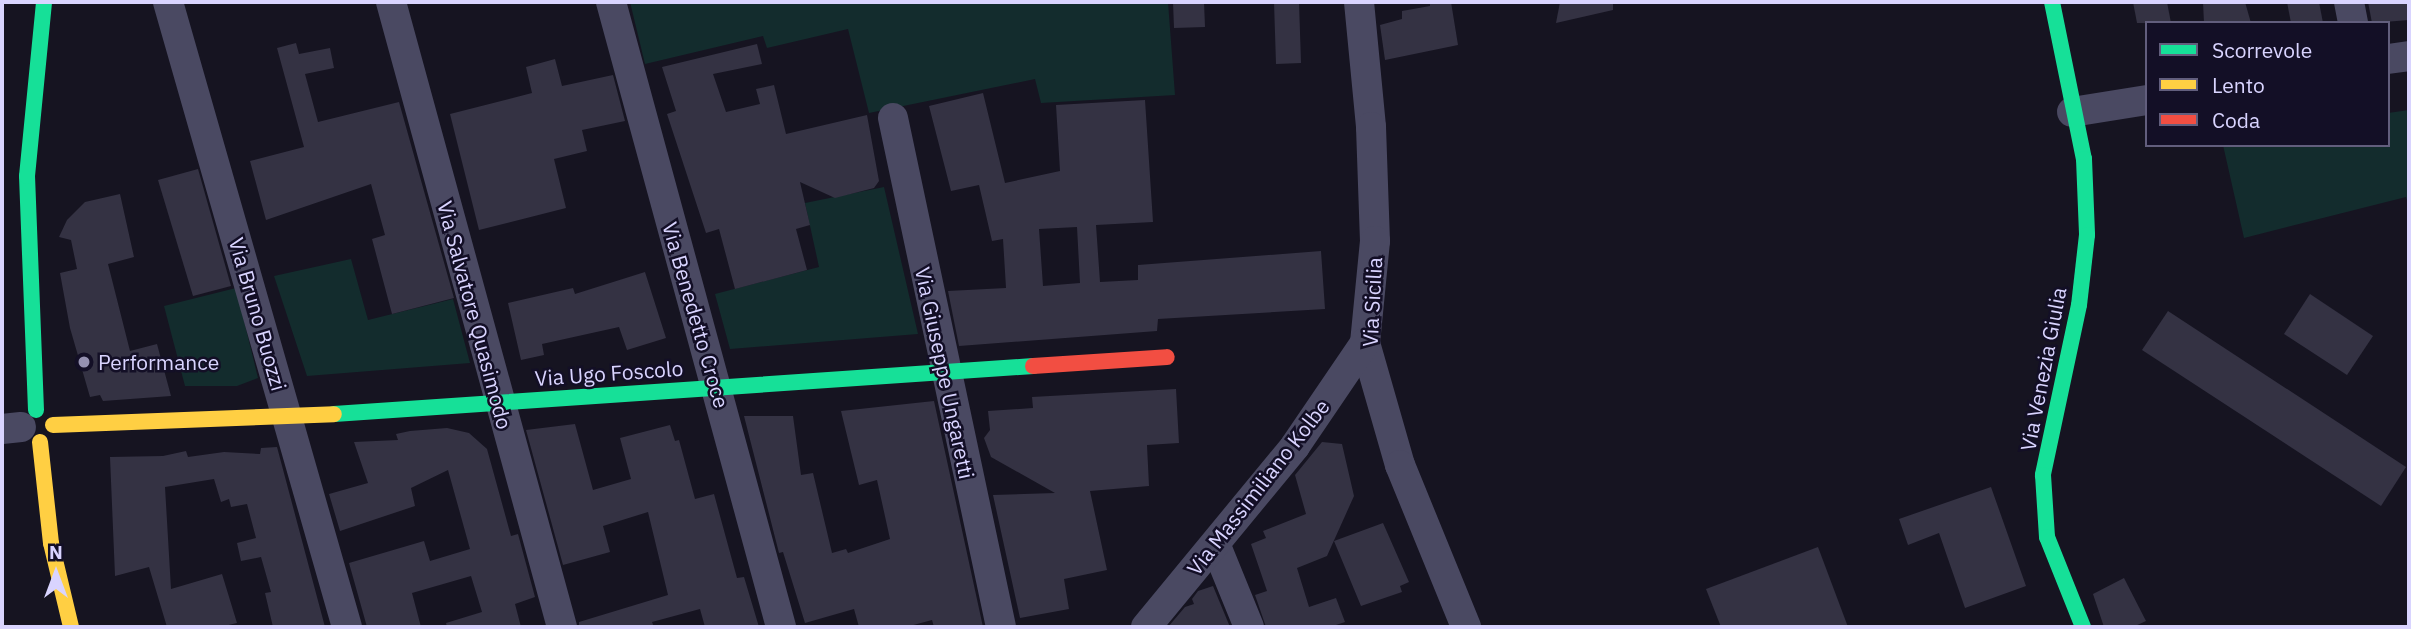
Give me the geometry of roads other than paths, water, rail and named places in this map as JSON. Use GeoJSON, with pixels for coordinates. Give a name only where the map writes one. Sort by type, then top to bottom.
{"type":"FeatureCollection","features":[{"type":"Feature","properties":{"kind":"street"},"geometry":{"type":"LineString","coordinates":[[44,2],[15,177],[25,427],[71,627]]}},
{"type":"Feature","properties":{"kind":"street","name":"Via Bruno Buozzi"},"geometry":{"type":"LineString","coordinates":[[168,2],[347,627]]}},
{"type":"Feature","properties":{"kind":"street","name":"Via Salvatore Quasimodo"},"geometry":{"type":"LineString","coordinates":[[391,2],[562,627]]}},
{"type":"Feature","properties":{"kind":"street","name":"Via Benedetto Croce"},"geometry":{"type":"LineString","coordinates":[[611,2],[718,387],[781,627]]}},
{"type":"Feature","properties":{"kind":"street","name":"Via Sicilia"},"geometry":{"type":"LineString","coordinates":[[1359,2],[1371,127],[1375,241],[1365,343],[1400,465],[1466,627]]}},
{"type":"Feature","properties":{"kind":"street","name":"Via Venezia Giulia"},"geometry":{"type":"LineString","coordinates":[[2052,2],[2072,112],[2084,159],[2087,234],[2080,304],[2043,475],[2046,537],[2084,627]]}},
{"type":"Feature","properties":{"kind":"street"},"geometry":{"type":"LineString","coordinates":[[2349,2],[2353,21]]}},
{"type":"Feature","properties":{"kind":"street"},"geometry":{"type":"LineString","coordinates":[[2390,59],[2409,56]]}},
{"type":"Feature","properties":{"kind":"street"},"geometry":{"type":"LineString","coordinates":[[2072,112],[2145,100]]}},
{"type":"Feature","properties":{"kind":"street","name":"Via Giuseppe Ungaretti"},"geometry":{"type":"LineString","coordinates":[[893,118],[943,369],[1001,627]]}},
{"type":"Feature","properties":{"kind":"street","name":"Via Massimiliano Kolbe"},"geometry":{"type":"LineString","coordinates":[[1146,627],[1216,546],[1295,446],[1365,343]]}},
{"type":"Feature","properties":{"kind":"street","name":"Via Ugo Foscolo"},"geometry":{"type":"LineString","coordinates":[[25,427],[51,434],[53,425],[288,417],[943,369],[1167,357]]}},
{"type":"Feature","properties":{"kind":"street"},"geometry":{"type":"LineString","coordinates":[[1216,546],[1249,627]]}},
{"type":"Feature","properties":{"kind":"place","name":"Performance"},"geometry":{"type":"Point","coordinates":[84,362]}}]}
